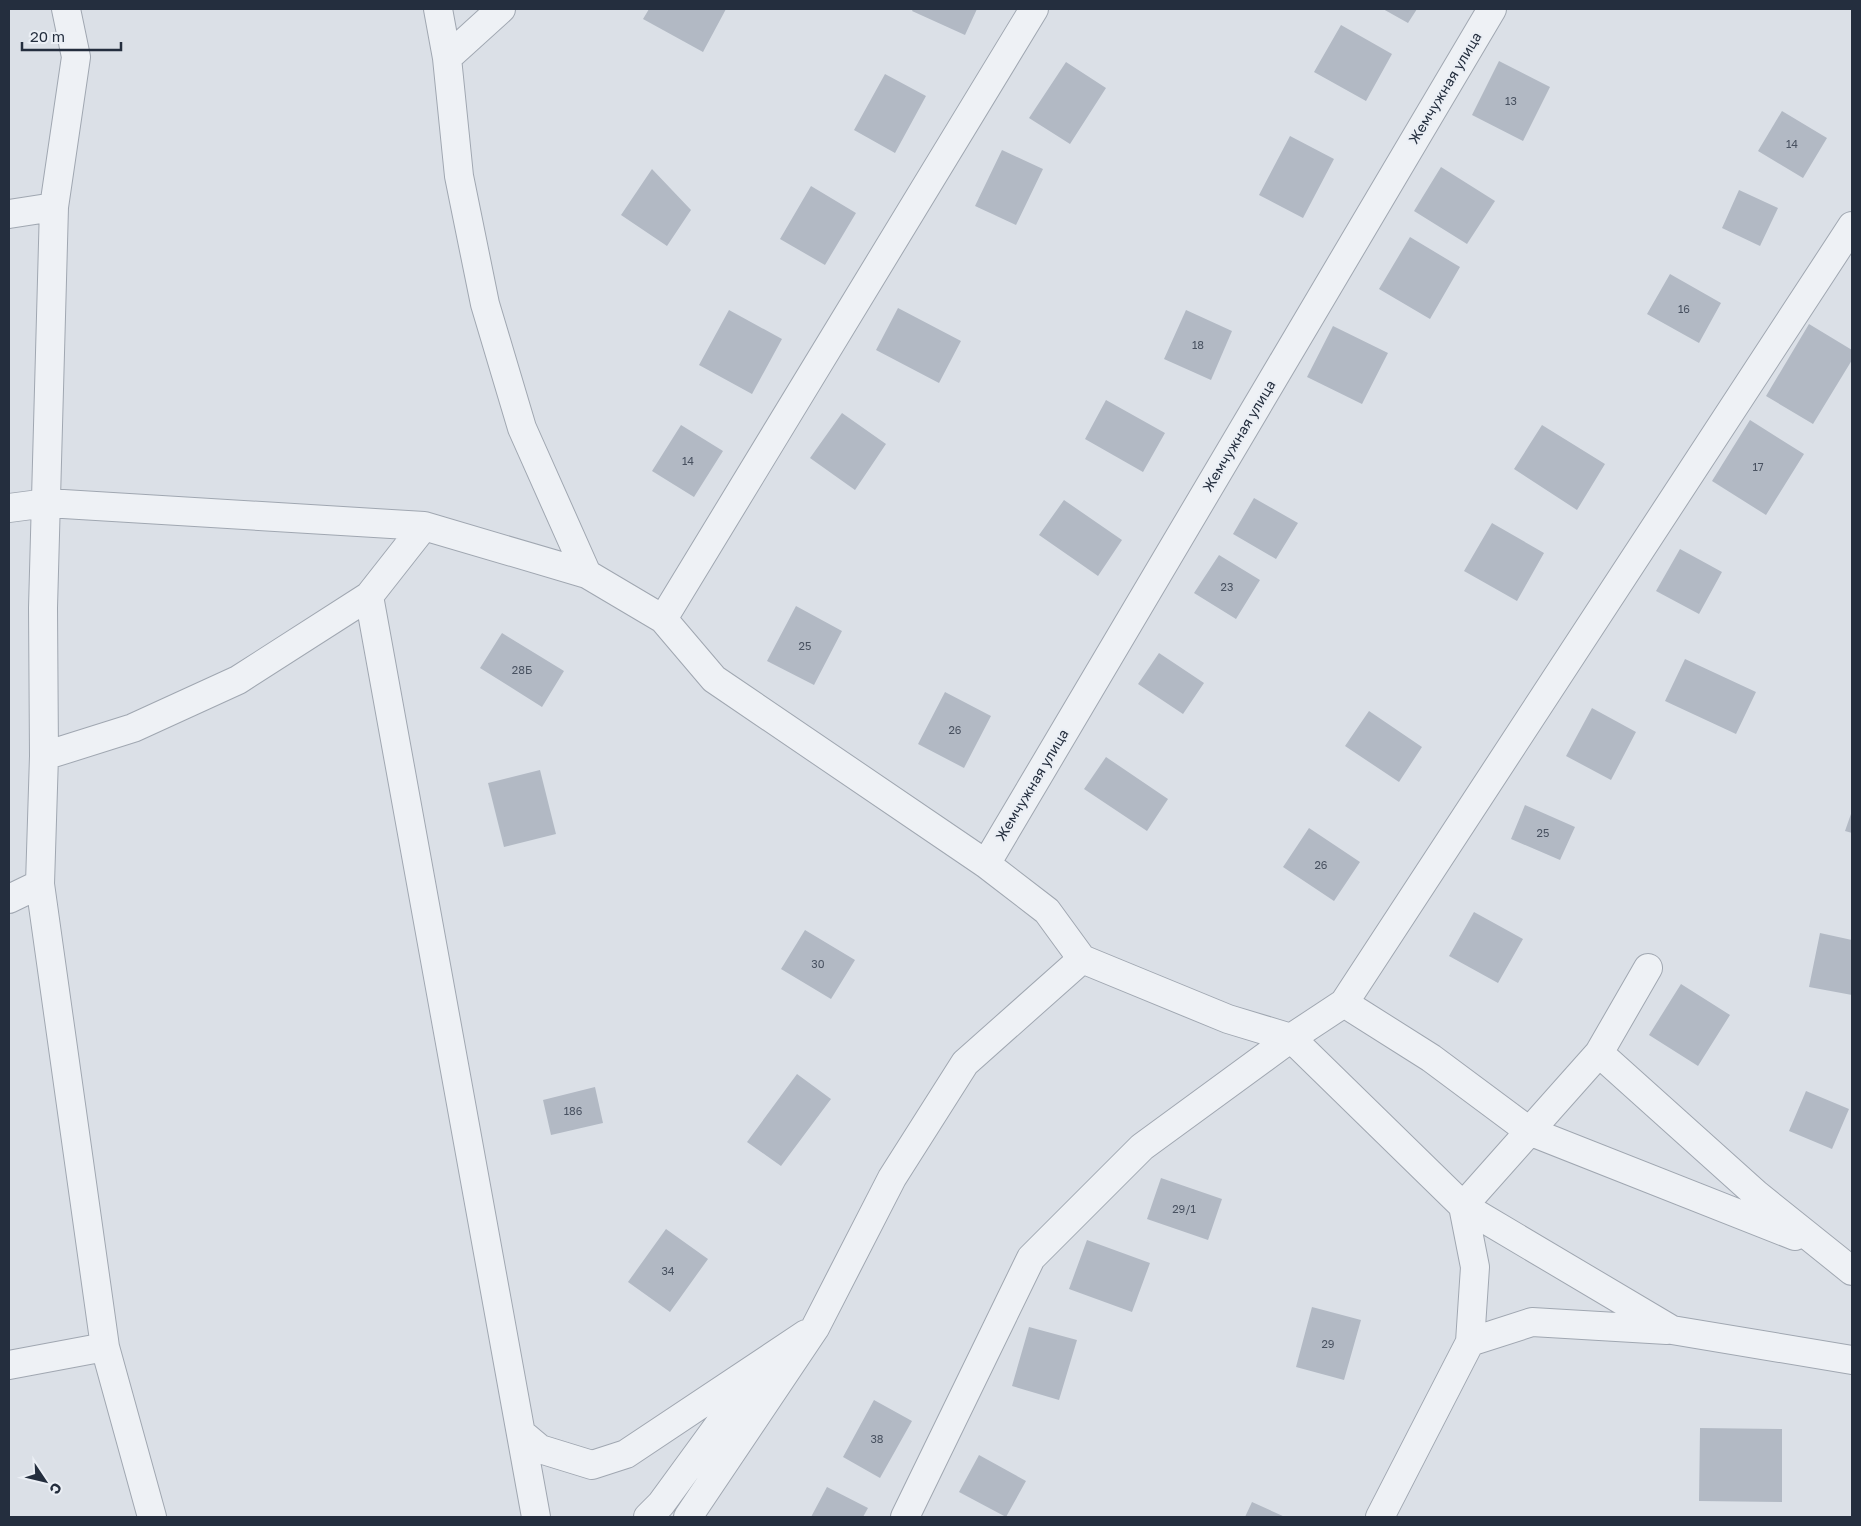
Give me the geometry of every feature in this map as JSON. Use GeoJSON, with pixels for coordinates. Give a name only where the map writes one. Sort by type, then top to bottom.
{"type":"FeatureCollection","features":[{"type":"Feature","properties":{"kind":"street"},"geometry":{"type":"LineString","coordinates":[[66,9],[76,57],[54,207],[44,608],[44,756],[40,884],[105,1347],[142,1488],[152,1517]]}},
{"type":"Feature","properties":{"kind":"street"},"geometry":{"type":"LineString","coordinates":[[438,9],[447,58],[459,176],[485,304],[522,428],[587,574]]}},
{"type":"Feature","properties":{"kind":"street"},"geometry":{"type":"LineString","coordinates":[[447,58],[500,9]]}},
{"type":"Feature","properties":{"kind":"street"},"geometry":{"type":"LineString","coordinates":[[663,619],[1034,9]]}},
{"type":"Feature","properties":{"kind":"street","name":"Жемчужная улица"},"geometry":{"type":"LineString","coordinates":[[986,864],[1492,9]]}},
{"type":"Feature","properties":{"kind":"street"},"geometry":{"type":"LineString","coordinates":[[9,214],[54,207]]}},
{"type":"Feature","properties":{"kind":"street"},"geometry":{"type":"LineString","coordinates":[[905,1517],[1031,1258],[1142,1147],[1290,1038],[1344,1003],[1852,226]]}},
{"type":"Feature","properties":{"kind":"street"},"geometry":{"type":"LineString","coordinates":[[9,508],[47,503],[424,526],[587,574],[663,619],[714,679],[986,864],[1047,912],[1082,959],[1228,1018],[1290,1038],[1463,1206],[1672,1330]]}},
{"type":"Feature","properties":{"kind":"street"},"geometry":{"type":"LineString","coordinates":[[44,756],[133,728],[238,680],[369,596],[424,526]]}},
{"type":"Feature","properties":{"kind":"street"},"geometry":{"type":"LineString","coordinates":[[369,596],[536,1517]]}},
{"type":"Feature","properties":{"kind":"street"},"geometry":{"type":"LineString","coordinates":[[9,899],[40,884]]}},
{"type":"Feature","properties":{"kind":"street"},"geometry":{"type":"LineString","coordinates":[[688,1517],[815,1328],[892,1178],[965,1063],[1082,959]]}},
{"type":"Feature","properties":{"kind":"street"},"geometry":{"type":"LineString","coordinates":[[1463,1206],[1599,1053],[1648,968]]}},
{"type":"Feature","properties":{"kind":"street"},"geometry":{"type":"LineString","coordinates":[[1344,1003],[1431,1058],[1529,1131],[1822,1247]]}},
{"type":"Feature","properties":{"kind":"street"},"geometry":{"type":"LineString","coordinates":[[1599,1053],[1756,1194],[1852,1271]]}},
{"type":"Feature","properties":{"kind":"street"},"geometry":{"type":"LineString","coordinates":[[1380,1517],[1470,1342],[1475,1266],[1463,1206]]}},
{"type":"Feature","properties":{"kind":"street"},"geometry":{"type":"LineString","coordinates":[[1470,1342],[1532,1322],[1672,1330],[1852,1360]]}},
{"type":"Feature","properties":{"kind":"street"},"geometry":{"type":"LineString","coordinates":[[521,1433],[540,1449],[592,1465],[626,1454],[815,1328]]}},
{"type":"Feature","properties":{"kind":"street"},"geometry":{"type":"LineString","coordinates":[[9,1365],[105,1347]]}},
{"type":"Feature","properties":{"kind":"street"},"geometry":{"type":"LineString","coordinates":[[648,1517],[661,1504],[764,1362]]}},
{"type":"Feature","properties":{"kind":"street"},"geometry":{"type":"LineString","coordinates":[[139,1517],[142,1488]]}},
{"type":"Feature","properties":{"kind":"building"},"geometry":{"type":"Polygon","coordinates":[[[649,9],[726,9],[703,52],[643,19],[649,9]]]}},
{"type":"Feature","properties":{"kind":"building"},"geometry":{"type":"Polygon","coordinates":[[[913,9],[977,9],[965,35],[912,11],[913,9]]]}},
{"type":"Feature","properties":{"kind":"building"},"geometry":{"type":"Polygon","coordinates":[[[1383,9],[1417,9],[1408,23],[1383,9]]]}},
{"type":"Feature","properties":{"kind":"building"},"geometry":{"type":"Polygon","coordinates":[[[1341,25],[1392,54],[1366,101],[1314,72],[1341,25]]]}},
{"type":"Feature","properties":{"kind":"building"},"geometry":{"type":"Polygon","coordinates":[[[1499,61],[1550,87],[1523,141],[1472,115],[1499,61]]]}},
{"type":"Feature","properties":{"kind":"building"},"geometry":{"type":"Polygon","coordinates":[[[1066,62],[1106,88],[1070,144],[1029,118],[1066,62]]]}},
{"type":"Feature","properties":{"kind":"building"},"geometry":{"type":"Polygon","coordinates":[[[885,74],[926,96],[895,153],[854,130],[885,74]]]}},
{"type":"Feature","properties":{"kind":"building"},"geometry":{"type":"Polygon","coordinates":[[[1782,111],[1827,138],[1803,178],[1758,151],[1782,111]]]}},
{"type":"Feature","properties":{"kind":"building"},"geometry":{"type":"Polygon","coordinates":[[[1290,136],[1334,159],[1303,218],[1259,195],[1290,136]]]}},
{"type":"Feature","properties":{"kind":"building"},"geometry":{"type":"Polygon","coordinates":[[[1002,150],[1043,169],[1016,225],[975,206],[1002,150]]]}},
{"type":"Feature","properties":{"kind":"building"},"geometry":{"type":"Polygon","coordinates":[[[1441,167],[1495,201],[1467,244],[1414,211],[1441,167]]]}},
{"type":"Feature","properties":{"kind":"building"},"geometry":{"type":"Polygon","coordinates":[[[652,169],[691,210],[667,246],[621,215],[652,169]]]}},
{"type":"Feature","properties":{"kind":"building"},"geometry":{"type":"Polygon","coordinates":[[[811,186],[856,213],[825,265],[780,239],[811,186]]]}},
{"type":"Feature","properties":{"kind":"building"},"geometry":{"type":"Polygon","coordinates":[[[1739,190],[1778,208],[1760,246],[1722,228],[1739,190]]]}},
{"type":"Feature","properties":{"kind":"building"},"geometry":{"type":"Polygon","coordinates":[[[1410,237],[1460,267],[1430,319],[1379,289],[1410,237]]]}},
{"type":"Feature","properties":{"kind":"building"},"geometry":{"type":"Polygon","coordinates":[[[1670,274],[1721,303],[1699,343],[1647,314],[1670,274]]]}},
{"type":"Feature","properties":{"kind":"building"},"geometry":{"type":"Polygon","coordinates":[[[898,308],[961,341],[939,383],[876,350],[898,308]]]}},
{"type":"Feature","properties":{"kind":"building"},"geometry":{"type":"Polygon","coordinates":[[[729,310],[782,339],[752,394],[699,365],[729,310]]]}},
{"type":"Feature","properties":{"kind":"building"},"geometry":{"type":"Polygon","coordinates":[[[1186,310],[1232,331],[1211,380],[1164,359],[1186,310]]]}},
{"type":"Feature","properties":{"kind":"building"},"geometry":{"type":"Polygon","coordinates":[[[1809,324],[1852,350],[1852,360],[1813,424],[1766,396],[1809,324]]]}},
{"type":"Feature","properties":{"kind":"building"},"geometry":{"type":"Polygon","coordinates":[[[1333,326],[1388,353],[1362,404],[1307,377],[1333,326]]]}},
{"type":"Feature","properties":{"kind":"building"},"geometry":{"type":"Polygon","coordinates":[[[1106,400],[1165,433],[1143,472],[1085,439],[1106,400]]]}},
{"type":"Feature","properties":{"kind":"building"},"geometry":{"type":"Polygon","coordinates":[[[842,413],[886,444],[855,490],[810,458],[842,413]]]}},
{"type":"Feature","properties":{"kind":"building"},"geometry":{"type":"Polygon","coordinates":[[[1750,420],[1804,454],[1766,515],[1712,481],[1750,420]]]}},
{"type":"Feature","properties":{"kind":"building"},"geometry":{"type":"Polygon","coordinates":[[[681,425],[723,451],[694,497],[652,471],[681,425]]]}},
{"type":"Feature","properties":{"kind":"building"},"geometry":{"type":"Polygon","coordinates":[[[1542,425],[1605,464],[1577,510],[1514,469],[1542,425]]]}},
{"type":"Feature","properties":{"kind":"building"},"geometry":{"type":"Polygon","coordinates":[[[1254,498],[1298,523],[1276,559],[1233,534],[1254,498]]]}},
{"type":"Feature","properties":{"kind":"building"},"geometry":{"type":"Polygon","coordinates":[[[1064,500],[1122,540],[1098,576],[1039,535],[1064,500]]]}},
{"type":"Feature","properties":{"kind":"building"},"geometry":{"type":"Polygon","coordinates":[[[1492,523],[1544,553],[1517,601],[1464,571],[1492,523]]]}},
{"type":"Feature","properties":{"kind":"building"},"geometry":{"type":"Polygon","coordinates":[[[1680,549],[1722,572],[1699,614],[1656,591],[1680,549]]]}},
{"type":"Feature","properties":{"kind":"building"},"geometry":{"type":"Polygon","coordinates":[[[1219,555],[1260,580],[1236,619],[1194,593],[1219,555]]]}},
{"type":"Feature","properties":{"kind":"building"},"geometry":{"type":"Polygon","coordinates":[[[796,606],[842,631],[814,685],[767,661],[796,606]]]}},
{"type":"Feature","properties":{"kind":"building"},"geometry":{"type":"Polygon","coordinates":[[[502,633],[564,671],[542,707],[480,668],[502,633]]]}},
{"type":"Feature","properties":{"kind":"building"},"geometry":{"type":"Polygon","coordinates":[[[1159,653],[1204,683],[1183,714],[1138,684],[1159,653]]]}},
{"type":"Feature","properties":{"kind":"building"},"geometry":{"type":"Polygon","coordinates":[[[1685,659],[1756,692],[1736,734],[1665,701],[1685,659]]]}},
{"type":"Feature","properties":{"kind":"building"},"geometry":{"type":"Polygon","coordinates":[[[945,692],[991,716],[964,768],[918,744],[945,692]]]}},
{"type":"Feature","properties":{"kind":"building"},"geometry":{"type":"Polygon","coordinates":[[[1592,708],[1636,732],[1611,780],[1566,756],[1592,708]]]}},
{"type":"Feature","properties":{"kind":"building"},"geometry":{"type":"Polygon","coordinates":[[[1369,711],[1422,747],[1399,782],[1345,746],[1369,711]]]}},
{"type":"Feature","properties":{"kind":"building"},"geometry":{"type":"Polygon","coordinates":[[[1106,757],[1168,799],[1147,831],[1084,789],[1106,757]]]}},
{"type":"Feature","properties":{"kind":"building"},"geometry":{"type":"Polygon","coordinates":[[[540,770],[556,834],[504,847],[488,783],[540,770]]]}},
{"type":"Feature","properties":{"kind":"building"},"geometry":{"type":"Polygon","coordinates":[[[1525,805],[1575,827],[1560,860],[1511,839],[1525,805]]]}},
{"type":"Feature","properties":{"kind":"building"},"geometry":{"type":"Polygon","coordinates":[[[1852,811],[1852,833],[1845,831],[1852,811]]]}},
{"type":"Feature","properties":{"kind":"building"},"geometry":{"type":"Polygon","coordinates":[[[1309,828],[1360,862],[1334,901],[1283,867],[1309,828]]]}},
{"type":"Feature","properties":{"kind":"building"},"geometry":{"type":"Polygon","coordinates":[[[1474,912],[1523,939],[1498,983],[1449,956],[1474,912]]]}},
{"type":"Feature","properties":{"kind":"building"},"geometry":{"type":"Polygon","coordinates":[[[805,930],[855,960],[831,999],[781,969],[805,930]]]}},
{"type":"Feature","properties":{"kind":"building"},"geometry":{"type":"Polygon","coordinates":[[[1820,933],[1852,940],[1852,995],[1809,987],[1820,933]]]}},
{"type":"Feature","properties":{"kind":"building"},"geometry":{"type":"Polygon","coordinates":[[[1681,984],[1730,1015],[1698,1066],[1649,1035],[1681,984]]]}},
{"type":"Feature","properties":{"kind":"building"},"geometry":{"type":"Polygon","coordinates":[[[797,1074],[831,1099],[781,1166],[747,1142],[797,1074]]]}},
{"type":"Feature","properties":{"kind":"building"},"geometry":{"type":"Polygon","coordinates":[[[595,1087],[603,1123],[551,1135],[543,1100],[595,1087]]]}},
{"type":"Feature","properties":{"kind":"building"},"geometry":{"type":"Polygon","coordinates":[[[1806,1091],[1849,1109],[1832,1149],[1789,1131],[1806,1091]]]}},
{"type":"Feature","properties":{"kind":"building"},"geometry":{"type":"Polygon","coordinates":[[[1161,1178],[1222,1199],[1208,1240],[1147,1219],[1161,1178]]]}},
{"type":"Feature","properties":{"kind":"building"},"geometry":{"type":"Polygon","coordinates":[[[666,1229],[708,1259],[670,1312],[628,1282],[666,1229]]]}},
{"type":"Feature","properties":{"kind":"building"},"geometry":{"type":"Polygon","coordinates":[[[1087,1240],[1150,1263],[1132,1312],[1069,1289],[1087,1240]]]}},
{"type":"Feature","properties":{"kind":"building"},"geometry":{"type":"Polygon","coordinates":[[[1312,1307],[1361,1320],[1344,1380],[1296,1367],[1312,1307]]]}},
{"type":"Feature","properties":{"kind":"building"},"geometry":{"type":"Polygon","coordinates":[[[1029,1327],[1077,1340],[1059,1400],[1012,1386],[1029,1327]]]}},
{"type":"Feature","properties":{"kind":"building"},"geometry":{"type":"Polygon","coordinates":[[[874,1400],[912,1421],[880,1478],[843,1457],[874,1400]]]}},
{"type":"Feature","properties":{"kind":"building"},"geometry":{"type":"Polygon","coordinates":[[[1700,1428],[1782,1429],[1782,1502],[1699,1501],[1700,1428]]]}},
{"type":"Feature","properties":{"kind":"building"},"geometry":{"type":"Polygon","coordinates":[[[979,1455],[1026,1481],[1006,1517],[959,1492],[979,1455]]]}},
{"type":"Feature","properties":{"kind":"building"},"geometry":{"type":"Polygon","coordinates":[[[827,1487],[868,1508],[863,1517],[811,1517],[827,1487]]]}},
{"type":"Feature","properties":{"kind":"building"},"geometry":{"type":"Polygon","coordinates":[[[1252,1502],[1285,1517],[1245,1517],[1252,1502]]]}}]}
